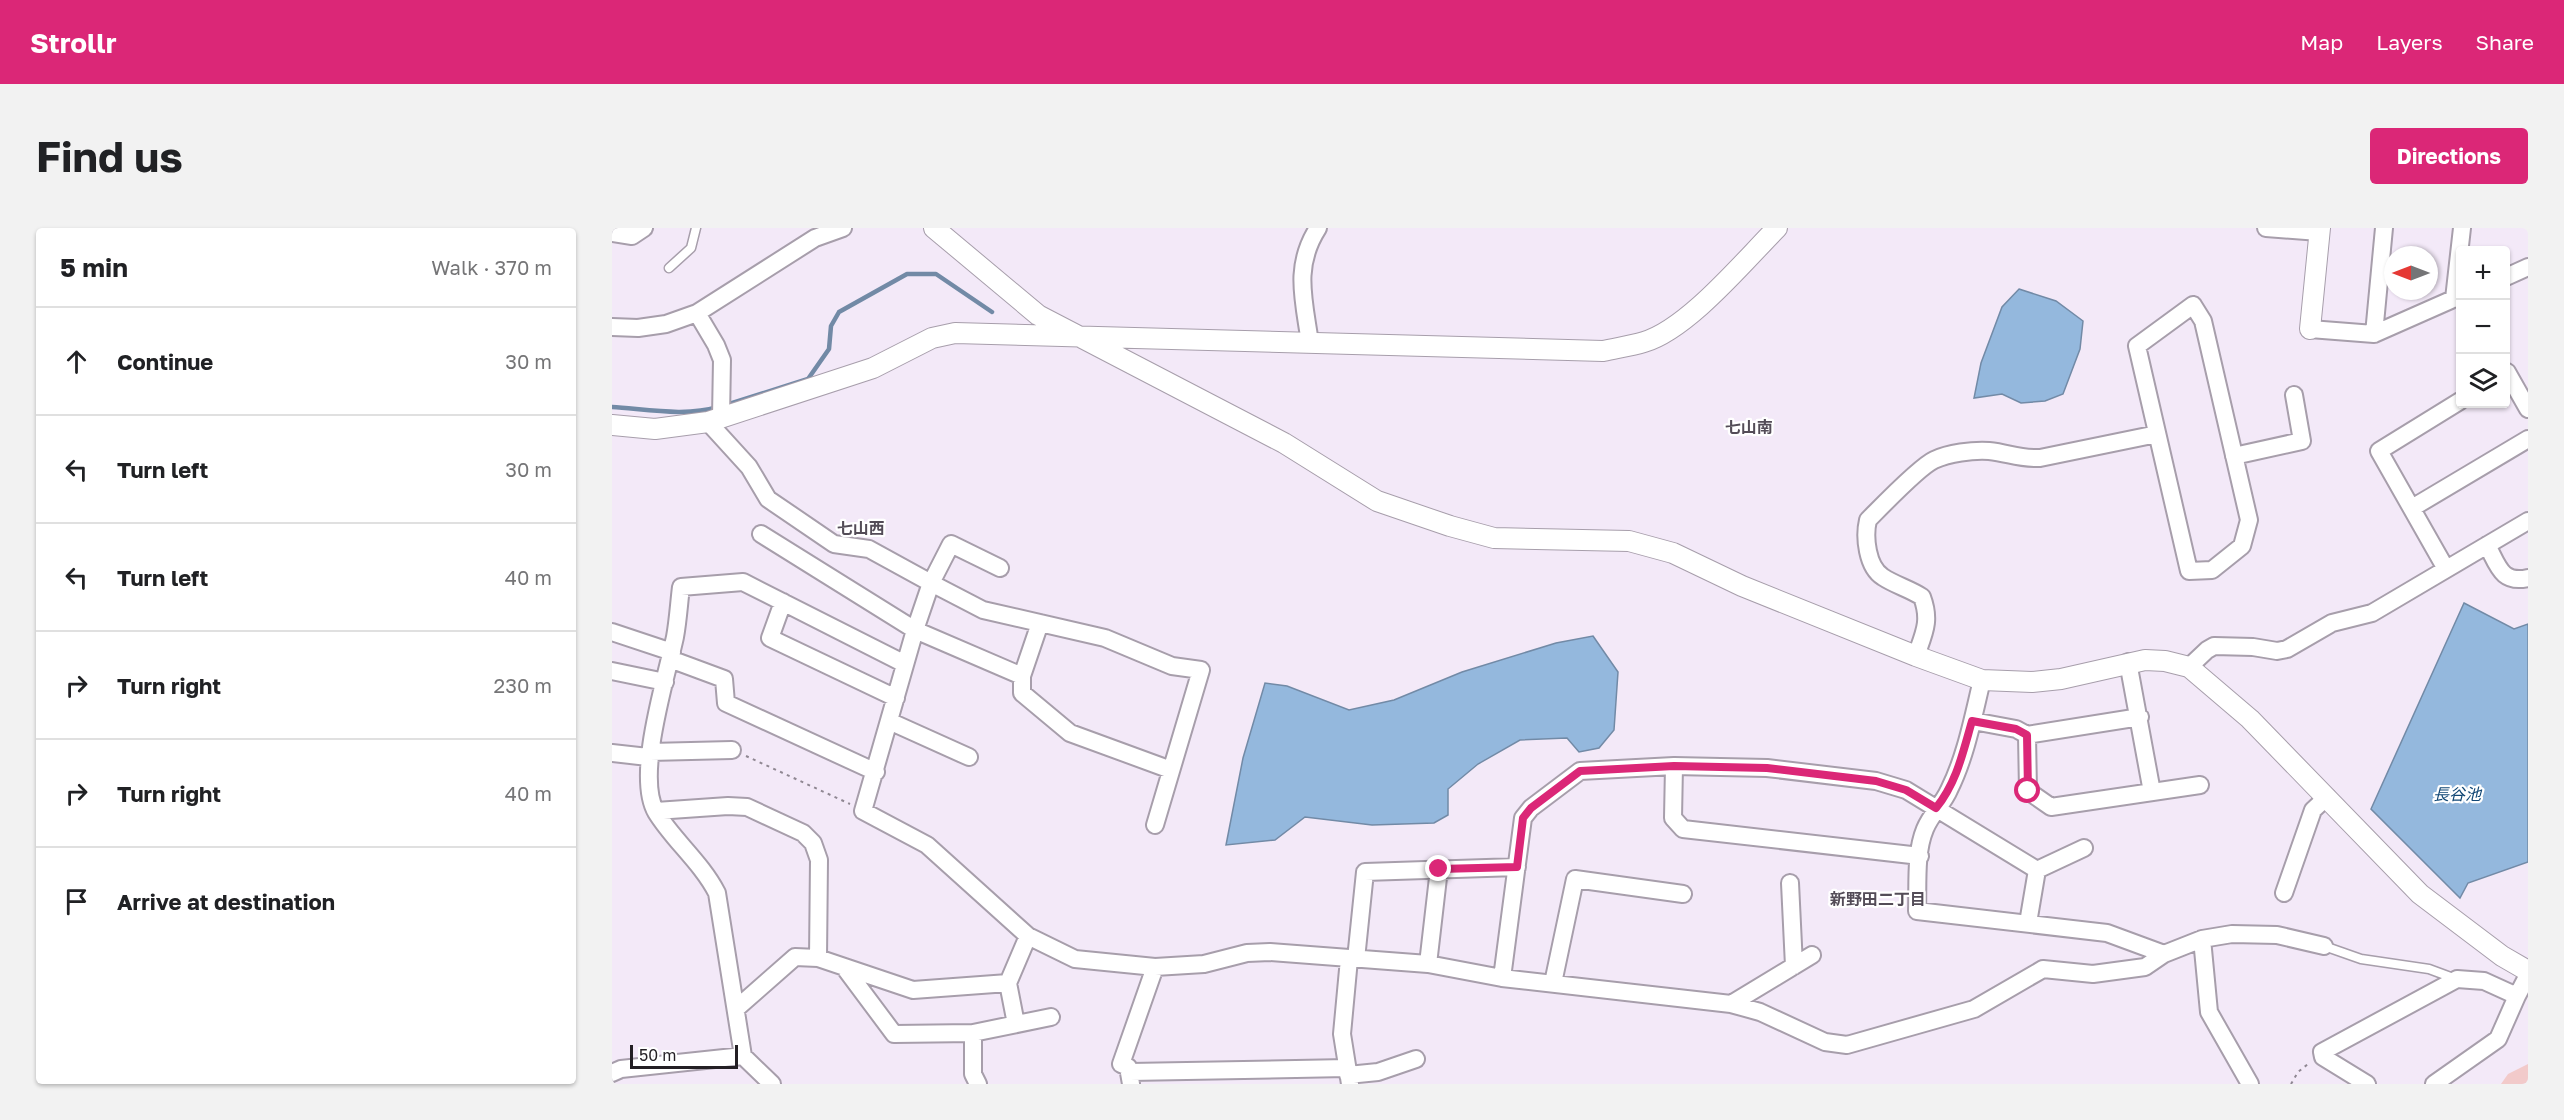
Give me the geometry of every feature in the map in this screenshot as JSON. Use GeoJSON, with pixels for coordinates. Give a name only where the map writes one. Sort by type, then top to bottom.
{"type":"FeatureCollection","features":[{"type":"Feature","properties":{"kind":"street"},"geometry":{"type":"LineString","coordinates":[[612,233],[632,236],[644,228]]}},
{"type":"Feature","properties":{"kind":"street"},"geometry":{"type":"LineString","coordinates":[[612,327],[638,328],[666,324],[697,313],[814,238],[843,228]]}},
{"type":"Feature","properties":{"kind":"street"},"geometry":{"type":"LineString","coordinates":[[934,228],[1038,315],[1284,443],[1377,501],[1450,526],[1494,538],[1629,541],[1674,553],[1742,586],[1982,680],[2032,682],[2061,679],[2145,660],[2165,661],[2189,667],[2250,719],[2420,894],[2528,973],[2498,1039],[2434,1084]]}},
{"type":"Feature","properties":{"kind":"street"},"geometry":{"type":"LineString","coordinates":[[1310,343],[1301,277],[1303,260],[1318,228]]}},
{"type":"Feature","properties":{"kind":"street"},"geometry":{"type":"LineString","coordinates":[[612,425],[655,429],[714,419],[873,368],[932,338],[955,333],[1603,351],[1645,342],[1667,331],[1695,309],[1777,228]]}},
{"type":"Feature","properties":{"kind":"street"},"geometry":{"type":"LineString","coordinates":[[2266,228],[2319,230],[2310,329],[2374,334],[2456,298]]}},
{"type":"Feature","properties":{"kind":"street"},"geometry":{"type":"LineString","coordinates":[[2374,334],[2384,228]]}},
{"type":"Feature","properties":{"kind":"street"},"geometry":{"type":"LineString","coordinates":[[2461,246],[2462,228]]}},
{"type":"Feature","properties":{"kind":"street"},"geometry":{"type":"LineString","coordinates":[[2510,275],[2528,267]]}},
{"type":"Feature","properties":{"kind":"street"},"geometry":{"type":"LineString","coordinates":[[2193,305],[2203,321],[2234,456],[2249,520],[2242,546],[2212,570],[2189,571],[2137,346],[2193,305]]}},
{"type":"Feature","properties":{"kind":"street"},"geometry":{"type":"LineString","coordinates":[[697,313],[722,360],[714,419],[749,467],[768,499],[834,544],[869,549],[983,610],[1105,638],[1172,666],[1201,670],[1155,825]]}},
{"type":"Feature","properties":{"kind":"street"},"geometry":{"type":"LineString","coordinates":[[2510,377],[2528,409]]}},
{"type":"Feature","properties":{"kind":"street"},"geometry":{"type":"LineString","coordinates":[[2234,456],[2302,441],[2294,395]]}},
{"type":"Feature","properties":{"kind":"street"},"geometry":{"type":"LineString","coordinates":[[2446,568],[2379,451],[2456,403]]}},
{"type":"Feature","properties":{"kind":"street"},"geometry":{"type":"LineString","coordinates":[[1916,656],[1925,630],[1928,611],[1922,597],[1882,577],[1875,568],[1865,531],[1868,520],[1918,473],[1933,460],[1959,453],[1989,451],[2022,459],[2040,458],[2157,435]]}},
{"type":"Feature","properties":{"kind":"street"},"geometry":{"type":"LineString","coordinates":[[2412,508],[2528,439]]}},
{"type":"Feature","properties":{"kind":"street"},"geometry":{"type":"LineString","coordinates":[[2189,667],[2214,646],[2288,650],[2332,623],[2372,613],[2528,521]]}},
{"type":"Feature","properties":{"kind":"street"},"geometry":{"type":"LineString","coordinates":[[761,534],[915,630],[1022,676]]}},
{"type":"Feature","properties":{"kind":"street"},"geometry":{"type":"LineString","coordinates":[[1000,568],[951,544],[931,583],[915,630],[863,811],[927,845],[1028,936],[1075,959],[1155,966],[1204,964],[1247,953],[1270,952],[1428,964],[1502,978],[1731,1004],[1760,1012],[1825,1042],[1847,1045],[1974,1009],[2043,969],[2093,974],[2145,967],[2164,954],[2202,939],[2232,934],[2277,935],[2324,946]]}},
{"type":"Feature","properties":{"kind":"street"},"geometry":{"type":"LineString","coordinates":[[2487,545],[2502,574],[2516,581],[2528,578]]}},
{"type":"Feature","properties":{"kind":"street"},"geometry":{"type":"LineString","coordinates":[[772,1084],[743,1056],[717,893],[708,875],[656,812],[648,785],[649,755],[671,655],[681,586],[743,582],[905,664]]}},
{"type":"Feature","properties":{"kind":"street"},"geometry":{"type":"LineString","coordinates":[[783,602],[770,638],[896,698]]}},
{"type":"Feature","properties":{"kind":"street"},"geometry":{"type":"LineString","coordinates":[[1040,623],[1022,676],[1022,693],[1070,733],[1171,770]]}},
{"type":"Feature","properties":{"kind":"street"},"geometry":{"type":"LineString","coordinates":[[612,632],[724,679],[726,703],[876,772]]}},
{"type":"Feature","properties":{"kind":"street"},"geometry":{"type":"LineString","coordinates":[[2128,662],[2140,717],[2152,792]]}},
{"type":"Feature","properties":{"kind":"street"},"geometry":{"type":"LineString","coordinates":[[612,672],[665,682]]}},
{"type":"Feature","properties":{"kind":"street"},"geometry":{"type":"LineString","coordinates":[[1982,680],[1958,769],[1948,793],[1936,808],[1924,830],[1917,911],[2107,933],[2164,954]]}},
{"type":"Feature","properties":{"kind":"street"},"geometry":{"type":"LineString","coordinates":[[1972,721],[2016,729],[2027,735],[2140,717]]}},
{"type":"Feature","properties":{"kind":"street"},"geometry":{"type":"LineString","coordinates":[[890,721],[969,757]]}},
{"type":"Feature","properties":{"kind":"street"},"geometry":{"type":"LineString","coordinates":[[2027,735],[2028,791],[2050,807],[2200,785]]}},
{"type":"Feature","properties":{"kind":"street"},"geometry":{"type":"LineString","coordinates":[[612,753],[649,755],[732,750]]}},
{"type":"Feature","properties":{"kind":"street"},"geometry":{"type":"LineString","coordinates":[[1674,766],[1674,818],[1683,829],[1920,856]]}},
{"type":"Feature","properties":{"kind":"street"},"geometry":{"type":"LineString","coordinates":[[1502,978],[1523,818],[1531,808],[1580,771],[1674,766],[1767,768],[1876,781],[1906,790],[2037,870]]}},
{"type":"Feature","properties":{"kind":"street"},"geometry":{"type":"LineString","coordinates":[[2284,893],[2313,810],[2327,797]]}},
{"type":"Feature","properties":{"kind":"street"},"geometry":{"type":"LineString","coordinates":[[656,812],[728,806],[747,807],[803,833],[813,843],[819,860],[818,958]]}},
{"type":"Feature","properties":{"kind":"street"},"geometry":{"type":"LineString","coordinates":[[2037,870],[2084,848]]}},
{"type":"Feature","properties":{"kind":"street"},"geometry":{"type":"LineString","coordinates":[[1348,1076],[1342,1034],[1365,872],[1517,867]]}},
{"type":"Feature","properties":{"kind":"street"},"geometry":{"type":"LineString","coordinates":[[1428,964],[1439,869]]}},
{"type":"Feature","properties":{"kind":"street"},"geometry":{"type":"LineString","coordinates":[[2028,923],[2037,870]]}},
{"type":"Feature","properties":{"kind":"street"},"geometry":{"type":"LineString","coordinates":[[1553,983],[1575,879],[1683,894]]}},
{"type":"Feature","properties":{"kind":"street"},"geometry":{"type":"LineString","coordinates":[[1790,883],[1794,966]]}},
{"type":"Feature","properties":{"kind":"street"},"geometry":{"type":"LineString","coordinates":[[1016,1024],[1008,983],[1028,936]]}},
{"type":"Feature","properties":{"kind":"street"},"geometry":{"type":"LineString","coordinates":[[2202,939],[2210,1012],[2250,1084]]}},
{"type":"Feature","properties":{"kind":"street"},"geometry":{"type":"LineString","coordinates":[[1731,1004],[1812,955]]}},
{"type":"Feature","properties":{"kind":"street"},"geometry":{"type":"LineString","coordinates":[[737,1008],[795,957],[818,958],[913,990],[1008,983]]}},
{"type":"Feature","properties":{"kind":"street"},"geometry":{"type":"LineString","coordinates":[[844,966],[894,1034],[973,1033],[1051,1017]]}},
{"type":"Feature","properties":{"kind":"street"},"geometry":{"type":"LineString","coordinates":[[1155,966],[1121,1064],[1131,1078],[1348,1076],[1378,1072],[1416,1059]]}},
{"type":"Feature","properties":{"kind":"street"},"geometry":{"type":"LineString","coordinates":[[2367,1084],[2323,1057],[2322,1052],[2457,979],[2484,981],[2517,996]]}},
{"type":"Feature","properties":{"kind":"street"},"geometry":{"type":"LineString","coordinates":[[973,1033],[973,1074],[978,1084]]}},
{"type":"Feature","properties":{"kind":"street"},"geometry":{"type":"LineString","coordinates":[[612,1073],[621,1069],[743,1056]]}},
{"type":"Feature","properties":{"kind":"lane"},"geometry":{"type":"LineString","coordinates":[[669,268],[691,248],[696,228]]}},
{"type":"Feature","properties":{"kind":"lane"},"geometry":{"type":"LineString","coordinates":[[2324,946],[2361,959],[2429,969],[2457,979]]}},
{"type":"Feature","properties":{"kind":"path"},"geometry":{"type":"LineString","coordinates":[[732,750],[863,811]]}},
{"type":"Feature","properties":{"kind":"path"},"geometry":{"type":"LineString","coordinates":[[2291,1084],[2298,1072],[2322,1052]]}},
{"type":"Feature","properties":{"kind":"shaded area"},"geometry":{"type":"Polygon","coordinates":[[[2528,1064],[2528,1084],[2501,1084],[2508,1074],[2528,1064]]]}},
{"type":"Feature","properties":{"kind":"water"},"geometry":{"type":"Polygon","coordinates":[[[2019,289],[2056,301],[2083,321],[2080,349],[2063,394],[2045,401],[2021,403],[2002,394],[1974,398],[1981,363],[2002,307],[2019,289]]]}},
{"type":"Feature","properties":{"kind":"water","name":"長谷池"},"geometry":{"type":"Polygon","coordinates":[[[2464,603],[2514,629],[2528,624],[2528,862],[2468,883],[2460,898],[2371,809],[2464,603]]]}},
{"type":"Feature","properties":{"kind":"water"},"geometry":{"type":"Polygon","coordinates":[[[1593,636],[1618,672],[1614,730],[1599,748],[1579,752],[1567,738],[1520,740],[1478,764],[1448,789],[1448,815],[1434,823],[1372,825],[1305,817],[1275,840],[1226,845],[1243,758],[1265,683],[1287,686],[1349,710],[1394,700],[1462,672],[1556,643],[1593,636]]]}},
{"type":"Feature","properties":{"kind":"waterway"},"geometry":{"type":"LineString","coordinates":[[726,405],[808,379],[829,349],[831,326],[839,312],[907,274],[936,274],[992,312]]}},
{"type":"Feature","properties":{"kind":"waterway"},"geometry":{"type":"LineString","coordinates":[[612,407],[679,412],[718,407]]}},
{"type":"Feature","properties":{"kind":"district","name":"七山南"},"geometry":{"type":"Point","coordinates":[1749,427]}},
{"type":"Feature","properties":{"kind":"district","name":"七山西"},"geometry":{"type":"Point","coordinates":[861,528]}},
{"type":"Feature","properties":{"kind":"district","name":"新野田二丁目"},"geometry":{"type":"Point","coordinates":[1878,899]}},
{"type":"Feature","properties":{"kind":"route"},"geometry":{"type":"LineString","coordinates":[[1439,869],[1517,867],[1523,818],[1531,808],[1580,771],[1674,766],[1767,768],[1876,781],[1906,790],[1936,808],[1948,793],[1958,769],[1972,721],[2016,729],[2027,735],[2028,791]]}}]}
